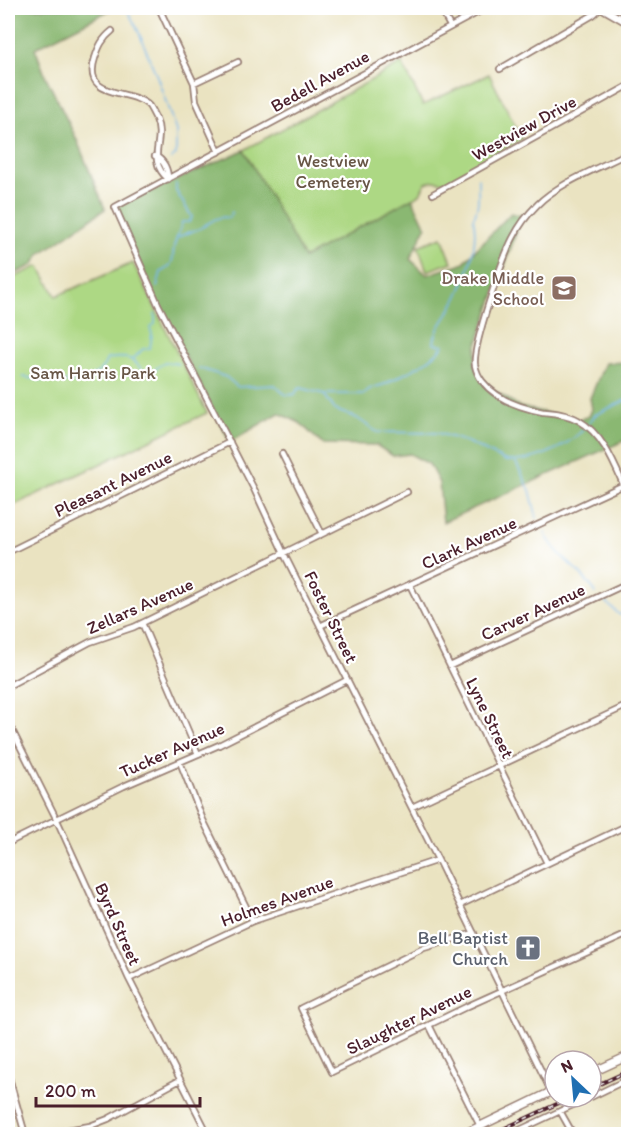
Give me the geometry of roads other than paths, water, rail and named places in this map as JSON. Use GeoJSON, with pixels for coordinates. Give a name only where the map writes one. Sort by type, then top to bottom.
{"type":"FeatureCollection","features":[{"type":"Feature","properties":{"kind":"main road"},"geometry":{"type":"LineString","coordinates":[[603,1067],[628,1056]]}},
{"type":"Feature","properties":{"kind":"main road"},"geometry":{"type":"LineString","coordinates":[[464,1134],[543,1095]]}},
{"type":"Feature","properties":{"kind":"street"},"geometry":{"type":"LineString","coordinates":[[159,8],[194,83],[196,101],[219,152]]}},
{"type":"Feature","properties":{"kind":"street"},"geometry":{"type":"LineString","coordinates":[[440,8],[450,26]]}},
{"type":"Feature","properties":{"kind":"street","name":"Bedell Avenue"},"geometry":{"type":"LineString","coordinates":[[168,179],[486,8]]}},
{"type":"Feature","properties":{"kind":"street"},"geometry":{"type":"LineString","coordinates":[[500,69],[602,8],[628,23]]}},
{"type":"Feature","properties":{"kind":"street"},"geometry":{"type":"LineString","coordinates":[[112,31],[103,38],[92,67],[94,76],[98,85],[106,91],[143,102],[149,107],[159,129],[155,156],[160,158],[168,171],[168,179]]}},
{"type":"Feature","properties":{"kind":"street"},"geometry":{"type":"LineString","coordinates":[[194,83],[238,62]]}},
{"type":"Feature","properties":{"kind":"street","name":"Westview Drive"},"geometry":{"type":"LineString","coordinates":[[433,194],[628,86]]}},
{"type":"Feature","properties":{"kind":"street"},"geometry":{"type":"LineString","coordinates":[[628,153],[552,192],[525,220],[506,253],[477,345],[475,364],[482,381],[503,398],[520,407],[560,414],[578,420],[593,432],[604,446],[626,485],[628,495]]}},
{"type":"Feature","properties":{"kind":"street","name":"Foster Street"},"geometry":{"type":"LineString","coordinates":[[168,179],[115,207],[159,304],[543,1071]]}},
{"type":"Feature","properties":{"kind":"street","name":"Pleasant Avenue"},"geometry":{"type":"LineString","coordinates":[[8,552],[230,442]]}},
{"type":"Feature","properties":{"kind":"street"},"geometry":{"type":"LineString","coordinates":[[282,454],[322,534]]}},
{"type":"Feature","properties":{"kind":"street","name":"Clark Avenue"},"geometry":{"type":"LineString","coordinates":[[320,626],[626,485]]}},
{"type":"Feature","properties":{"kind":"street","name":"Zellars Avenue"},"geometry":{"type":"LineString","coordinates":[[8,686],[90,642],[142,623],[407,492]]}},
{"type":"Feature","properties":{"kind":"street","name":"Carver Avenue"},"geometry":{"type":"LineString","coordinates":[[450,666],[628,583]]}},
{"type":"Feature","properties":{"kind":"street","name":"Lyne Street"},"geometry":{"type":"LineString","coordinates":[[410,585],[547,863]]}},
{"type":"Feature","properties":{"kind":"street"},"geometry":{"type":"LineString","coordinates":[[142,623],[198,754]]}},
{"type":"Feature","properties":{"kind":"street","name":"Tucker Avenue"},"geometry":{"type":"LineString","coordinates":[[8,843],[56,818],[219,746],[347,680]]}},
{"type":"Feature","properties":{"kind":"street"},"geometry":{"type":"LineString","coordinates":[[412,807],[628,705]]}},
{"type":"Feature","properties":{"kind":"street","name":"Byrd Street"},"geometry":{"type":"LineString","coordinates":[[8,723],[56,818],[129,979],[208,1134]]}},
{"type":"Feature","properties":{"kind":"street"},"geometry":{"type":"LineString","coordinates":[[180,762],[203,820],[253,921]]}},
{"type":"Feature","properties":{"kind":"street"},"geometry":{"type":"LineString","coordinates":[[460,905],[628,825]]}},
{"type":"Feature","properties":{"kind":"street","name":"Holmes Avenue"},"geometry":{"type":"LineString","coordinates":[[129,979],[253,921],[438,860]]}},
{"type":"Feature","properties":{"kind":"street","name":"Slaughter Avenue"},"geometry":{"type":"LineString","coordinates":[[474,933],[424,948],[301,1008],[332,1072],[628,934]]}},
{"type":"Feature","properties":{"kind":"street"},"geometry":{"type":"LineString","coordinates":[[429,1025],[480,1126]]}},
{"type":"Feature","properties":{"kind":"street"},"geometry":{"type":"LineString","coordinates":[[8,1074],[26,1134]]}},
{"type":"Feature","properties":{"kind":"street"},"geometry":{"type":"LineString","coordinates":[[603,1091],[628,1079]]}},
{"type":"Feature","properties":{"kind":"street"},"geometry":{"type":"LineString","coordinates":[[45,1134],[90,1126],[180,1080]]}},
{"type":"Feature","properties":{"kind":"street"},"geometry":{"type":"LineString","coordinates":[[511,1134],[564,1109]]}},
{"type":"Feature","properties":{"kind":"street"},"geometry":{"type":"LineString","coordinates":[[560,1111],[573,1134]]}},
{"type":"Feature","properties":{"kind":"waterway"},"geometry":{"type":"LineString","coordinates":[[127,10],[158,79],[176,131],[176,155],[171,159]]}},
{"type":"Feature","properties":{"kind":"waterway"},"geometry":{"type":"LineString","coordinates":[[199,368],[226,377],[238,387],[275,385],[289,395],[295,394],[301,388],[324,394],[364,394],[424,363],[444,345],[434,344],[436,334],[457,298],[470,264],[475,240],[473,218],[478,204],[478,178]]}},
{"type":"Feature","properties":{"kind":"waterway"},"geometry":{"type":"LineString","coordinates":[[157,287],[161,272],[169,267],[172,261],[182,222],[189,222],[192,217],[176,191],[176,184]]}},
{"type":"Feature","properties":{"kind":"waterway"},"geometry":{"type":"LineString","coordinates":[[179,237],[218,218],[229,218],[232,212]]}},
{"type":"Feature","properties":{"kind":"waterway"},"geometry":{"type":"LineString","coordinates":[[133,359],[143,349],[150,348],[152,334],[150,328],[155,324],[155,314]]}},
{"type":"Feature","properties":{"kind":"waterway"},"geometry":{"type":"LineString","coordinates":[[23,377],[58,382],[82,380],[101,369],[107,359],[116,358],[132,360],[146,372],[153,371],[165,362],[179,364]]}},
{"type":"Feature","properties":{"kind":"waterway"},"geometry":{"type":"LineString","coordinates":[[8,375],[13,375]]}},
{"type":"Feature","properties":{"kind":"waterway"},"geometry":{"type":"LineString","coordinates":[[324,394],[335,410],[357,418],[377,432],[438,433],[467,442],[506,461],[515,461],[530,490],[537,518]]}},
{"type":"Feature","properties":{"kind":"waterway"},"geometry":{"type":"LineString","coordinates":[[589,423],[595,415],[628,399]]}},
{"type":"Feature","properties":{"kind":"waterway"},"geometry":{"type":"LineString","coordinates":[[517,461],[553,451],[569,442],[583,430]]}},
{"type":"Feature","properties":{"kind":"waterway"},"geometry":{"type":"LineString","coordinates":[[545,533],[550,542],[584,577],[596,593]]}},
{"type":"Feature","properties":{"kind":"waterway"},"geometry":{"type":"LineString","coordinates":[[603,600],[620,615],[628,613]]}},
{"type":"Feature","properties":{"kind":"railway"},"geometry":{"type":"LineString","coordinates":[[603,1082],[628,1071]]}},
{"type":"Feature","properties":{"kind":"railway"},"geometry":{"type":"LineString","coordinates":[[492,1134],[546,1109]]}},
{"type":"Feature","properties":{"kind":"place","name":"Drake Middle School"},"geometry":{"type":"Point","coordinates":[564,288]}},
{"type":"Feature","properties":{"kind":"place","name":"Bell Baptist Church"},"geometry":{"type":"Point","coordinates":[528,948]}},
{"type":"Feature","properties":{"kind":"park label","name":"Westview Cemetery"},"geometry":{"type":"Point","coordinates":[333,171]}},
{"type":"Feature","properties":{"kind":"park label","name":"Sam Harris Park"},"geometry":{"type":"Point","coordinates":[93,373]}}]}
